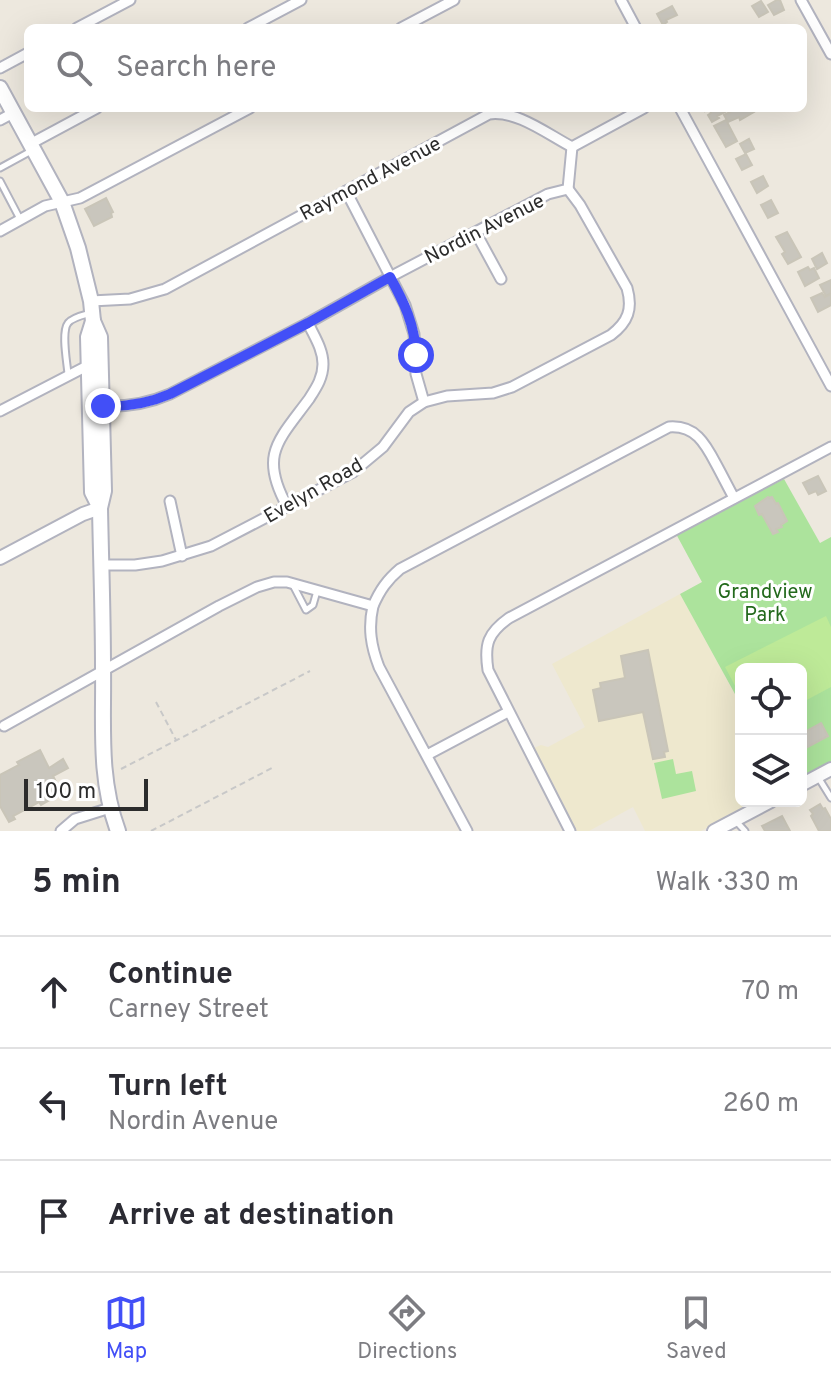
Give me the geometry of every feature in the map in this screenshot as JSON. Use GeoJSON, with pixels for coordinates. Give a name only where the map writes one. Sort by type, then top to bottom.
{"type":"FeatureCollection","features":[{"type":"Feature","properties":{"kind":"main road"},"geometry":{"type":"LineString","coordinates":[[0,88],[7,116],[32,147],[62,202],[78,248],[100,337],[104,491],[100,508],[103,734],[105,780],[118,831]]}},
{"type":"Feature","properties":{"kind":"main road"},"geometry":{"type":"LineString","coordinates":[[92,311],[88,337],[92,492],[100,508]]}},
{"type":"Feature","properties":{"kind":"street"},"geometry":{"type":"LineString","coordinates":[[85,24],[130,0]]}},
{"type":"Feature","properties":{"kind":"street"},"geometry":{"type":"LineString","coordinates":[[256,24],[301,0]]}},
{"type":"Feature","properties":{"kind":"street"},"geometry":{"type":"LineString","coordinates":[[409,24],[454,0]]}},
{"type":"Feature","properties":{"kind":"street"},"geometry":{"type":"LineString","coordinates":[[621,0],[634,24]]}},
{"type":"Feature","properties":{"kind":"street"},"geometry":{"type":"LineString","coordinates":[[801,0],[831,54]]}},
{"type":"Feature","properties":{"kind":"street"},"geometry":{"type":"LineString","coordinates":[[0,68],[24,55]]}},
{"type":"Feature","properties":{"kind":"street"},"geometry":{"type":"LineString","coordinates":[[32,147],[90,112]]}},
{"type":"Feature","properties":{"kind":"street"},"geometry":{"type":"LineString","coordinates":[[0,231],[45,206],[80,198],[242,112]]}},
{"type":"Feature","properties":{"kind":"street","name":"Raymond Avenue"},"geometry":{"type":"LineString","coordinates":[[92,311],[165,289],[489,114],[500,112],[511,115],[572,147]]}},
{"type":"Feature","properties":{"kind":"street"},"geometry":{"type":"LineString","coordinates":[[572,147],[637,112]]}},
{"type":"Feature","properties":{"kind":"street"},"geometry":{"type":"LineString","coordinates":[[682,112],[831,386]]}},
{"type":"Feature","properties":{"kind":"street","name":"Nordin Avenue"},"geometry":{"type":"LineString","coordinates":[[103,406],[131,406],[160,398],[308,323],[548,194],[568,189],[572,147]]}},
{"type":"Feature","properties":{"kind":"street"},"geometry":{"type":"LineString","coordinates":[[346,191],[411,320],[416,345],[416,374],[424,402],[447,396],[493,393],[512,387],[611,335],[625,323],[630,297],[627,288],[568,189]]}},
{"type":"Feature","properties":{"kind":"street"},"geometry":{"type":"LineString","coordinates":[[476,233],[501,279]]}},
{"type":"Feature","properties":{"kind":"street"},"geometry":{"type":"LineString","coordinates":[[287,506],[276,487],[274,453],[315,391],[322,371],[322,353],[308,323]]}},
{"type":"Feature","properties":{"kind":"street"},"geometry":{"type":"LineString","coordinates":[[0,411],[89,365]]}},
{"type":"Feature","properties":{"kind":"street","name":"Evelyn Road"},"geometry":{"type":"LineString","coordinates":[[101,565],[135,565],[182,556],[211,546],[353,472],[383,447],[409,412],[424,402]]}},
{"type":"Feature","properties":{"kind":"street"},"geometry":{"type":"LineString","coordinates":[[467,831],[374,655],[370,632],[373,606],[388,579],[400,569],[669,427],[685,428],[703,441],[734,498]]}},
{"type":"Feature","properties":{"kind":"street"},"geometry":{"type":"LineString","coordinates":[[570,831],[488,670],[485,655],[492,632],[509,618],[831,447]]}},
{"type":"Feature","properties":{"kind":"street"},"geometry":{"type":"LineString","coordinates":[[170,501],[182,556]]}},
{"type":"Feature","properties":{"kind":"street"},"geometry":{"type":"LineString","coordinates":[[0,558],[100,508]]}},
{"type":"Feature","properties":{"kind":"street"},"geometry":{"type":"LineString","coordinates":[[4,726],[257,587],[274,582],[293,584],[373,606]]}},
{"type":"Feature","properties":{"kind":"street"},"geometry":{"type":"LineString","coordinates":[[427,755],[508,712]]}},
{"type":"Feature","properties":{"kind":"street"},"geometry":{"type":"LineString","coordinates":[[807,782],[831,769]]}},
{"type":"Feature","properties":{"kind":"street"},"geometry":{"type":"LineString","coordinates":[[714,831],[760,807]]}},
{"type":"Feature","properties":{"kind":"street"},"geometry":{"type":"LineString","coordinates":[[61,831],[75,819],[110,808]]}},
{"type":"Feature","properties":{"kind":"lane"},"geometry":{"type":"LineString","coordinates":[[0,168],[32,147]]}},
{"type":"Feature","properties":{"kind":"lane"},"geometry":{"type":"LineString","coordinates":[[0,181],[24,218]]}},
{"type":"Feature","properties":{"kind":"lane"},"geometry":{"type":"LineString","coordinates":[[68,375],[66,325],[92,311]]}},
{"type":"Feature","properties":{"kind":"lane"},"geometry":{"type":"LineString","coordinates":[[293,584],[306,610],[313,605],[317,591]]}},
{"type":"Feature","properties":{"kind":"lane"},"geometry":{"type":"LineString","coordinates":[[818,776],[831,798]]}},
{"type":"Feature","properties":{"kind":"lane"},"geometry":{"type":"LineString","coordinates":[[735,820],[745,831]]}},
{"type":"Feature","properties":{"kind":"path"},"geometry":{"type":"LineString","coordinates":[[121,769],[310,671]]}},
{"type":"Feature","properties":{"kind":"path"},"geometry":{"type":"LineString","coordinates":[[156,702],[177,741]]}},
{"type":"Feature","properties":{"kind":"path"},"geometry":{"type":"LineString","coordinates":[[151,831],[272,768]]}},
{"type":"Feature","properties":{"kind":"shaded area"},"geometry":{"type":"Polygon","coordinates":[[[680,594],[735,694],[735,807],[747,807],[701,831],[645,831],[633,807],[589,831],[577,831],[534,748],[541,745],[548,747],[585,727],[552,664],[680,594]]]}},
{"type":"Feature","properties":{"kind":"green space","name":"Grandview Park"},"geometry":{"type":"Polygon","coordinates":[[[784,479],[820,543],[831,537],[831,762],[807,775],[807,663],[735,663],[735,694],[680,594],[702,582],[675,532],[784,479]]]}},
{"type":"Feature","properties":{"kind":"green space"},"geometry":{"type":"Polygon","coordinates":[[[826,616],[831,627],[831,687],[807,700],[807,663],[735,663],[735,686],[725,667],[826,616]]]}},
{"type":"Feature","properties":{"kind":"green space"},"geometry":{"type":"Polygon","coordinates":[[[673,759],[676,774],[692,771],[696,791],[662,799],[654,763],[673,759]]]}},
{"type":"Feature","properties":{"kind":"building"},"geometry":{"type":"Polygon","coordinates":[[[780,0],[784,10],[774,15],[768,5],[780,0]]]}},
{"type":"Feature","properties":{"kind":"building"},"geometry":{"type":"Polygon","coordinates":[[[761,1],[768,12],[759,17],[752,6],[761,1]]]}},
{"type":"Feature","properties":{"kind":"building"},"geometry":{"type":"Polygon","coordinates":[[[672,6],[677,15],[662,24],[657,14],[672,6]]]}},
{"type":"Feature","properties":{"kind":"building"},"geometry":{"type":"Polygon","coordinates":[[[725,112],[712,122],[708,115],[725,112]]]}},
{"type":"Feature","properties":{"kind":"building"},"geometry":{"type":"Polygon","coordinates":[[[754,112],[740,120],[739,117],[728,122],[724,115],[754,112]]]}},
{"type":"Feature","properties":{"kind":"building"},"geometry":{"type":"Polygon","coordinates":[[[726,120],[737,141],[726,147],[714,126],[726,120]]]}},
{"type":"Feature","properties":{"kind":"building"},"geometry":{"type":"Polygon","coordinates":[[[749,139],[754,149],[745,153],[740,144],[749,139]]]}},
{"type":"Feature","properties":{"kind":"building"},"geometry":{"type":"Polygon","coordinates":[[[746,154],[752,165],[742,170],[736,159],[746,154]]]}},
{"type":"Feature","properties":{"kind":"building"},"geometry":{"type":"Polygon","coordinates":[[[763,176],[768,186],[757,193],[751,182],[763,176]]]}},
{"type":"Feature","properties":{"kind":"building"},"geometry":{"type":"Polygon","coordinates":[[[106,198],[113,212],[112,217],[94,226],[85,209],[106,198]]]}},
{"type":"Feature","properties":{"kind":"building"},"geometry":{"type":"Polygon","coordinates":[[[771,200],[778,213],[768,218],[761,205],[771,200]]]}},
{"type":"Feature","properties":{"kind":"building"},"geometry":{"type":"Polygon","coordinates":[[[787,232],[801,257],[788,264],[776,237],[787,232]]]}},
{"type":"Feature","properties":{"kind":"building"},"geometry":{"type":"Polygon","coordinates":[[[822,253],[827,263],[817,269],[812,259],[822,253]]]}},
{"type":"Feature","properties":{"kind":"building"},"geometry":{"type":"Polygon","coordinates":[[[808,267],[810,270],[814,268],[819,278],[805,286],[798,272],[808,267]]]}},
{"type":"Feature","properties":{"kind":"building"},"geometry":{"type":"Polygon","coordinates":[[[831,280],[831,293],[826,296],[820,285],[831,280]]]}},
{"type":"Feature","properties":{"kind":"building"},"geometry":{"type":"Polygon","coordinates":[[[822,293],[825,297],[831,294],[831,305],[818,312],[811,298],[822,293]]]}},
{"type":"Feature","properties":{"kind":"building"},"geometry":{"type":"Polygon","coordinates":[[[818,476],[826,491],[818,495],[816,491],[809,494],[803,483],[818,476]]]}},
{"type":"Feature","properties":{"kind":"building"},"geometry":{"type":"Polygon","coordinates":[[[768,497],[778,503],[787,521],[773,534],[755,506],[768,497]]]}},
{"type":"Feature","properties":{"kind":"building"},"geometry":{"type":"Polygon","coordinates":[[[648,650],[668,751],[664,752],[665,757],[653,759],[643,712],[599,721],[593,690],[601,688],[600,683],[625,678],[621,656],[648,650]]]}},
{"type":"Feature","properties":{"kind":"building"},"geometry":{"type":"Polygon","coordinates":[[[821,723],[828,736],[807,747],[807,731],[821,723]]]}},
{"type":"Feature","properties":{"kind":"building"},"geometry":{"type":"Polygon","coordinates":[[[40,750],[49,768],[63,759],[68,768],[53,776],[62,793],[13,816],[15,819],[9,822],[0,806],[0,775],[40,750]]]}},
{"type":"Feature","properties":{"kind":"building"},"geometry":{"type":"Polygon","coordinates":[[[820,804],[831,819],[831,831],[819,831],[811,816],[810,810],[820,804]]]}},
{"type":"Feature","properties":{"kind":"building"},"geometry":{"type":"Polygon","coordinates":[[[782,816],[790,831],[765,831],[762,826],[782,816]]]}},
{"type":"Feature","properties":{"kind":"route"},"geometry":{"type":"LineString","coordinates":[[103,406],[131,406],[170,394],[390,277],[411,320],[416,355]]}}]}
